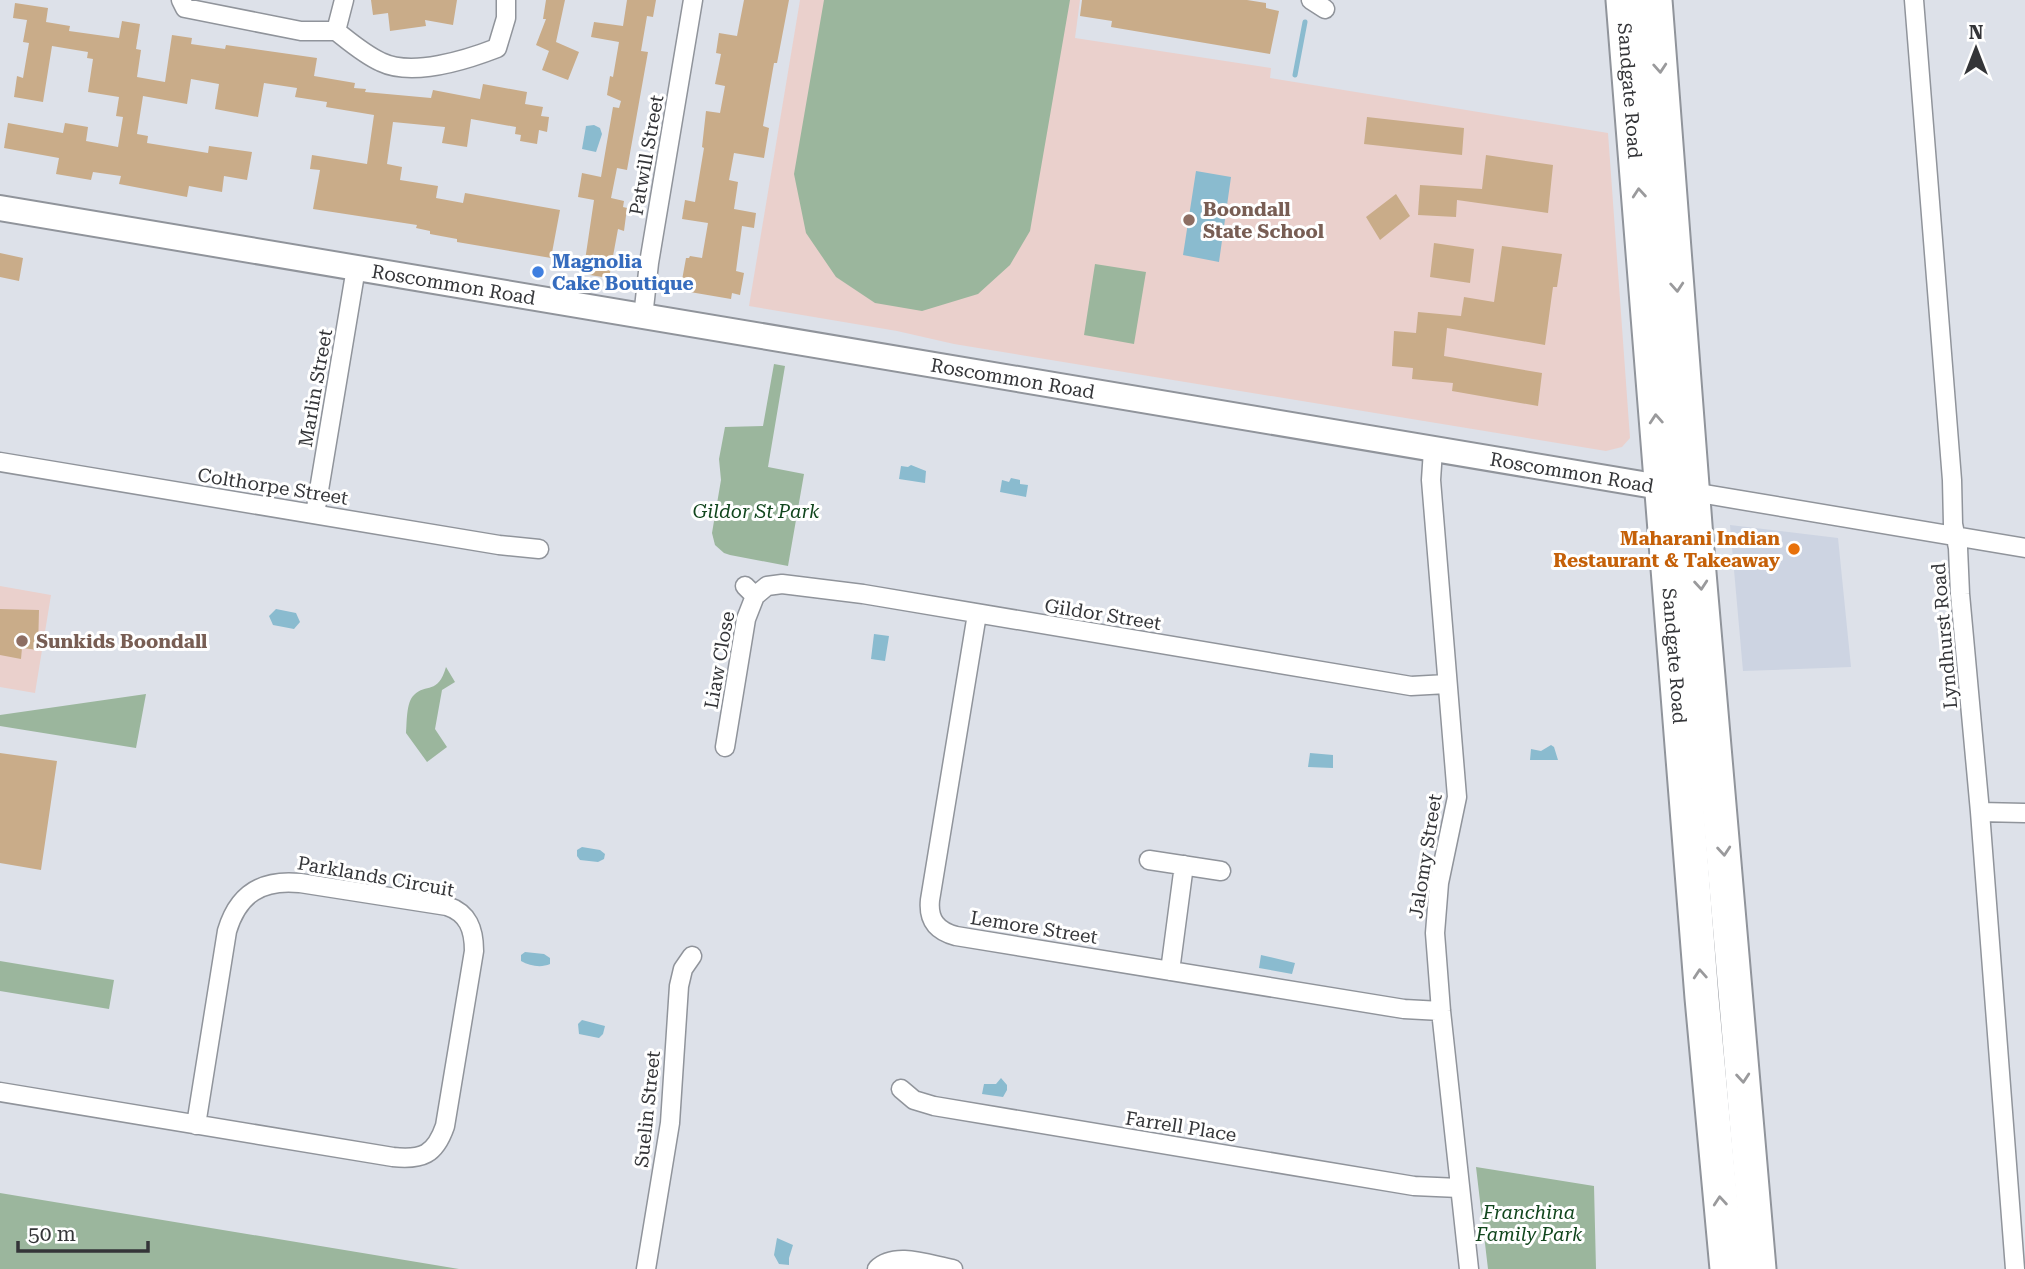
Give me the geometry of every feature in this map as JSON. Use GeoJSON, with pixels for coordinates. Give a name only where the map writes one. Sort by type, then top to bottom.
{"type":"FeatureCollection","features":[{"type":"Feature","properties":{"kind":"highway","name":"Sandgate Road"},"geometry":{"type":"LineString","coordinates":[[1623,0],[1678,490],[1759,1269]]}},
{"type":"Feature","properties":{"kind":"highway","name":"Sandgate Road"},"geometry":{"type":"LineString","coordinates":[[1655,0],[1702,998],[1727,1269]]}},
{"type":"Feature","properties":{"kind":"street"},"geometry":{"type":"LineString","coordinates":[[181,0],[185,8],[301,31],[336,31],[383,64],[418,68],[462,61],[497,48],[506,18],[506,0]]}},
{"type":"Feature","properties":{"kind":"street"},"geometry":{"type":"LineString","coordinates":[[336,31],[344,0]]}},
{"type":"Feature","properties":{"kind":"street","name":"Patwill Street"},"geometry":{"type":"LineString","coordinates":[[643,317],[649,262],[694,0]]}},
{"type":"Feature","properties":{"kind":"street","name":"Lyndhurst Road"},"geometry":{"type":"LineString","coordinates":[[1914,0],[2015,1269]]}},
{"type":"Feature","properties":{"kind":"street","name":"Roscommon Road"},"geometry":{"type":"LineString","coordinates":[[0,208],[2025,548]]}},
{"type":"Feature","properties":{"kind":"street","name":"Marlin Street"},"geometry":{"type":"LineString","coordinates":[[315,514],[356,268]]}},
{"type":"Feature","properties":{"kind":"street","name":"Jalomy Street"},"geometry":{"type":"LineString","coordinates":[[1433,450],[1431,480],[1457,797],[1436,903],[1435,933],[1469,1269]]}},
{"type":"Feature","properties":{"kind":"street","name":"Colthorpe Street"},"geometry":{"type":"LineString","coordinates":[[0,462],[499,545],[539,548]]}},
{"type":"Feature","properties":{"kind":"street","name":"Gildor Street"},"geometry":{"type":"LineString","coordinates":[[750,591],[782,584],[863,594],[1411,685],[1447,684]]}},
{"type":"Feature","properties":{"kind":"street","name":"Liaw Close"},"geometry":{"type":"LineString","coordinates":[[725,747],[750,591]]}},
{"type":"Feature","properties":{"kind":"street","name":"Lemore Street"},"geometry":{"type":"LineString","coordinates":[[977,614],[930,900],[931,919],[943,932],[1404,1009],[1441,1011]]}},
{"type":"Feature","properties":{"kind":"street"},"geometry":{"type":"LineString","coordinates":[[1980,812],[2025,813]]}},
{"type":"Feature","properties":{"kind":"street"},"geometry":{"type":"LineString","coordinates":[[1149,860],[1221,871]]}},
{"type":"Feature","properties":{"kind":"street"},"geometry":{"type":"LineString","coordinates":[[1170,971],[1184,865]]}},
{"type":"Feature","properties":{"kind":"street","name":"Parklands Circuit"},"geometry":{"type":"LineString","coordinates":[[0,1092],[196,1125],[406,1159],[424,1156],[437,1145],[444,1126],[474,951],[472,930],[463,914],[447,906],[300,883],[276,882],[253,891],[235,908],[227,931],[196,1125]]}},
{"type":"Feature","properties":{"kind":"street","name":"Suelin Street"},"geometry":{"type":"LineString","coordinates":[[646,1269],[672,1105],[679,986],[683,969],[692,956]]}},
{"type":"Feature","properties":{"kind":"street","name":"Farrell Place"},"geometry":{"type":"LineString","coordinates":[[901,1089],[914,1100],[934,1106],[1414,1186],[1459,1188]]}},
{"type":"Feature","properties":{"kind":"street"},"geometry":{"type":"LineString","coordinates":[[877,1269],[883,1263],[895,1260],[953,1269]]}},
{"type":"Feature","properties":{"kind":"shaded area","name":"Boondall State School"},"geometry":{"type":"Polygon","coordinates":[[[800,0],[1080,0],[1075,38],[1271,68],[1270,78],[1608,133],[1630,438],[1622,447],[1606,451],[954,344],[897,331],[749,306],[800,0]]]}},
{"type":"Feature","properties":{"kind":"shaded area"},"geometry":{"type":"Polygon","coordinates":[[[1730,525],[1838,538],[1851,667],[1743,671],[1730,525]]]}},
{"type":"Feature","properties":{"kind":"shaded area","name":"Sunkids Boondall"},"geometry":{"type":"Polygon","coordinates":[[[0,586],[51,595],[35,693],[0,687],[0,586]]]}},
{"type":"Feature","properties":{"kind":"green space"},"geometry":{"type":"Polygon","coordinates":[[[824,0],[1070,0],[1030,231],[1010,265],[978,294],[922,311],[875,303],[836,277],[806,233],[794,174],[824,0]]]}},
{"type":"Feature","properties":{"kind":"green space"},"geometry":{"type":"Polygon","coordinates":[[[1095,264],[1146,272],[1134,344],[1084,335],[1095,264]]]}},
{"type":"Feature","properties":{"kind":"green space","name":"Gildor St Park"},"geometry":{"type":"Polygon","coordinates":[[[774,364],[785,366],[768,467],[804,474],[788,566],[724,553],[715,545],[712,533],[721,480],[719,459],[725,427],[763,426],[774,364]]]}},
{"type":"Feature","properties":{"kind":"green space"},"geometry":{"type":"Polygon","coordinates":[[[446,667],[455,682],[442,690],[435,729],[447,747],[427,762],[406,733],[408,707],[414,695],[439,682],[446,667]]]}},
{"type":"Feature","properties":{"kind":"green space"},"geometry":{"type":"Polygon","coordinates":[[[146,694],[136,748],[0,726],[0,715],[146,694]]]}},
{"type":"Feature","properties":{"kind":"green space"},"geometry":{"type":"Polygon","coordinates":[[[0,961],[114,980],[109,1009],[0,991],[0,961]]]}},
{"type":"Feature","properties":{"kind":"green space","name":"Franchina Family Park"},"geometry":{"type":"Polygon","coordinates":[[[1476,1167],[1594,1186],[1596,1269],[1488,1269],[1476,1167]]]}},
{"type":"Feature","properties":{"kind":"green space"},"geometry":{"type":"Polygon","coordinates":[[[0,1193],[459,1269],[0,1269],[0,1193]]]}},
{"type":"Feature","properties":{"kind":"water"},"geometry":{"type":"Polygon","coordinates":[[[594,125],[600,128],[602,134],[596,152],[582,149],[586,126],[594,125]]]}},
{"type":"Feature","properties":{"kind":"water"},"geometry":{"type":"Polygon","coordinates":[[[1196,171],[1231,177],[1219,262],[1183,255],[1196,171]]]}},
{"type":"Feature","properties":{"kind":"water"},"geometry":{"type":"Polygon","coordinates":[[[911,465],[926,471],[925,483],[899,479],[901,466],[911,465]]]}},
{"type":"Feature","properties":{"kind":"water"},"geometry":{"type":"Polygon","coordinates":[[[1011,478],[1020,480],[1020,484],[1028,485],[1026,497],[1000,492],[1002,480],[1009,482],[1011,478]]]}},
{"type":"Feature","properties":{"kind":"water"},"geometry":{"type":"Polygon","coordinates":[[[276,609],[296,613],[300,622],[294,629],[273,625],[269,616],[276,609]]]}},
{"type":"Feature","properties":{"kind":"water"},"geometry":{"type":"Polygon","coordinates":[[[874,634],[889,636],[885,661],[871,659],[874,634]]]}},
{"type":"Feature","properties":{"kind":"water"},"geometry":{"type":"Polygon","coordinates":[[[1551,745],[1558,760],[1530,760],[1531,749],[1541,751],[1551,745]]]}},
{"type":"Feature","properties":{"kind":"water"},"geometry":{"type":"Polygon","coordinates":[[[1310,753],[1333,755],[1333,768],[1308,767],[1310,753]]]}},
{"type":"Feature","properties":{"kind":"water"},"geometry":{"type":"Polygon","coordinates":[[[582,847],[600,850],[605,854],[604,859],[598,862],[580,860],[577,850],[582,847]]]}},
{"type":"Feature","properties":{"kind":"water"},"geometry":{"type":"Polygon","coordinates":[[[525,952],[544,954],[550,958],[550,964],[539,966],[524,963],[521,961],[521,955],[525,952]]]}},
{"type":"Feature","properties":{"kind":"water"},"geometry":{"type":"Polygon","coordinates":[[[1261,955],[1295,963],[1292,974],[1259,968],[1261,955]]]}},
{"type":"Feature","properties":{"kind":"water"},"geometry":{"type":"Polygon","coordinates":[[[582,1020],[605,1026],[603,1034],[599,1038],[579,1034],[578,1024],[582,1020]]]}},
{"type":"Feature","properties":{"kind":"water"},"geometry":{"type":"Polygon","coordinates":[[[1001,1078],[1007,1085],[1003,1097],[982,1094],[984,1084],[996,1084],[1001,1078]]]}},
{"type":"Feature","properties":{"kind":"water"},"geometry":{"type":"Polygon","coordinates":[[[777,1238],[793,1245],[789,1265],[779,1264],[774,1255],[777,1238]]]}},
{"type":"Feature","properties":{"kind":"building"},"geometry":{"type":"Polygon","coordinates":[[[371,0],[457,0],[453,25],[425,20],[426,26],[390,31],[388,13],[373,15],[371,0]]]}},
{"type":"Feature","properties":{"kind":"building"},"geometry":{"type":"Polygon","coordinates":[[[546,0],[565,0],[556,42],[579,52],[568,80],[542,70],[549,51],[536,45],[546,19],[543,19],[546,0]]]}},
{"type":"Feature","properties":{"kind":"building"},"geometry":{"type":"Polygon","coordinates":[[[627,0],[656,0],[653,17],[647,16],[641,51],[648,52],[627,170],[617,168],[611,198],[624,201],[623,207],[627,208],[624,231],[618,229],[609,278],[583,274],[594,200],[578,197],[582,173],[601,177],[613,107],[619,108],[621,101],[607,95],[619,42],[591,37],[594,22],[623,26],[627,0]]]}},
{"type":"Feature","properties":{"kind":"building"},"geometry":{"type":"Polygon","coordinates":[[[744,0],[789,0],[763,126],[769,128],[764,158],[734,153],[729,180],[738,182],[734,209],[756,213],[754,228],[742,226],[736,271],[744,273],[740,295],[732,293],[731,299],[684,291],[686,281],[682,280],[686,258],[702,258],[708,223],[682,219],[685,200],[695,202],[704,148],[706,111],[720,113],[725,86],[715,84],[721,54],[716,53],[719,33],[737,36],[744,0]]]}},
{"type":"Feature","properties":{"kind":"building"},"geometry":{"type":"Polygon","coordinates":[[[1082,0],[1247,0],[1266,3],[1266,8],[1279,11],[1270,54],[1111,27],[1112,21],[1080,16],[1082,0]]]}},
{"type":"Feature","properties":{"kind":"building"},"geometry":{"type":"Polygon","coordinates":[[[15,3],[48,8],[46,22],[70,26],[69,31],[119,38],[122,21],[140,24],[136,49],[141,50],[137,77],[165,82],[172,35],[192,38],[191,44],[225,49],[226,45],[317,58],[314,76],[355,83],[354,88],[366,89],[365,92],[431,98],[433,90],[480,99],[483,84],[527,92],[525,104],[543,107],[541,116],[549,117],[547,132],[539,130],[537,144],[520,141],[521,135],[515,134],[516,127],[471,119],[467,147],[442,143],[445,127],[393,122],[387,164],[402,167],[400,180],[438,186],[436,198],[463,203],[465,193],[560,210],[551,258],[457,242],[457,239],[430,234],[430,231],[416,228],[417,225],[313,209],[320,170],[310,169],[312,155],[367,164],[374,115],[326,107],[327,102],[295,97],[297,88],[264,83],[258,117],[215,109],[219,84],[191,79],[187,104],[143,96],[137,134],[148,136],[147,143],[208,153],[209,146],[252,152],[247,180],[224,176],[222,192],[189,186],[187,197],[119,184],[121,176],[93,172],[91,180],[56,174],[59,158],[4,148],[8,123],[63,133],[65,123],[88,127],[86,141],[118,147],[123,117],[116,116],[119,97],[88,92],[93,59],[87,58],[88,52],[52,46],[43,102],[14,97],[17,76],[23,78],[29,43],[23,42],[27,20],[13,18],[15,3]]]}},
{"type":"Feature","properties":{"kind":"building"},"geometry":{"type":"Polygon","coordinates":[[[1367,117],[1464,128],[1462,155],[1364,144],[1367,117]]]}},
{"type":"Feature","properties":{"kind":"building"},"geometry":{"type":"Polygon","coordinates":[[[1486,155],[1553,165],[1548,213],[1457,200],[1456,217],[1418,215],[1420,185],[1482,189],[1486,155]]]}},
{"type":"Feature","properties":{"kind":"building"},"geometry":{"type":"Polygon","coordinates":[[[1396,194],[1410,216],[1380,240],[1366,217],[1396,194]]]}},
{"type":"Feature","properties":{"kind":"building"},"geometry":{"type":"Polygon","coordinates":[[[1434,243],[1474,249],[1470,283],[1430,277],[1434,243]]]}},
{"type":"Feature","properties":{"kind":"building"},"geometry":{"type":"Polygon","coordinates":[[[1502,246],[1562,254],[1557,287],[1553,287],[1545,345],[1447,328],[1444,356],[1542,373],[1538,406],[1452,391],[1453,383],[1412,379],[1413,368],[1392,366],[1394,331],[1416,333],[1418,312],[1461,316],[1464,297],[1494,302],[1502,246]]]}},
{"type":"Feature","properties":{"kind":"building"},"geometry":{"type":"Polygon","coordinates":[[[0,253],[23,258],[19,281],[0,277],[0,253]]]}},
{"type":"Feature","properties":{"kind":"building"},"geometry":{"type":"Polygon","coordinates":[[[0,609],[39,610],[38,650],[22,648],[21,659],[0,655],[0,609]]]}},
{"type":"Feature","properties":{"kind":"building"},"geometry":{"type":"Polygon","coordinates":[[[0,753],[57,761],[41,870],[0,863],[0,753]]]}},
{"type":"Feature","properties":{"kind":"waterway"},"geometry":{"type":"LineString","coordinates":[[1295,75],[1305,22]]}},
{"type":"Feature","properties":{"kind":"place","name":"Boondall State School"},"geometry":{"type":"Point","coordinates":[1189,220]}},
{"type":"Feature","properties":{"kind":"place","name":"Magnolia Cake Boutique"},"geometry":{"type":"Point","coordinates":[538,272]}},
{"type":"Feature","properties":{"kind":"place","name":"Maharani Indian Restaurant & Takeaway"},"geometry":{"type":"Point","coordinates":[1794,549]}},
{"type":"Feature","properties":{"kind":"place","name":"Sunkids Boondall"},"geometry":{"type":"Point","coordinates":[22,641]}}]}
